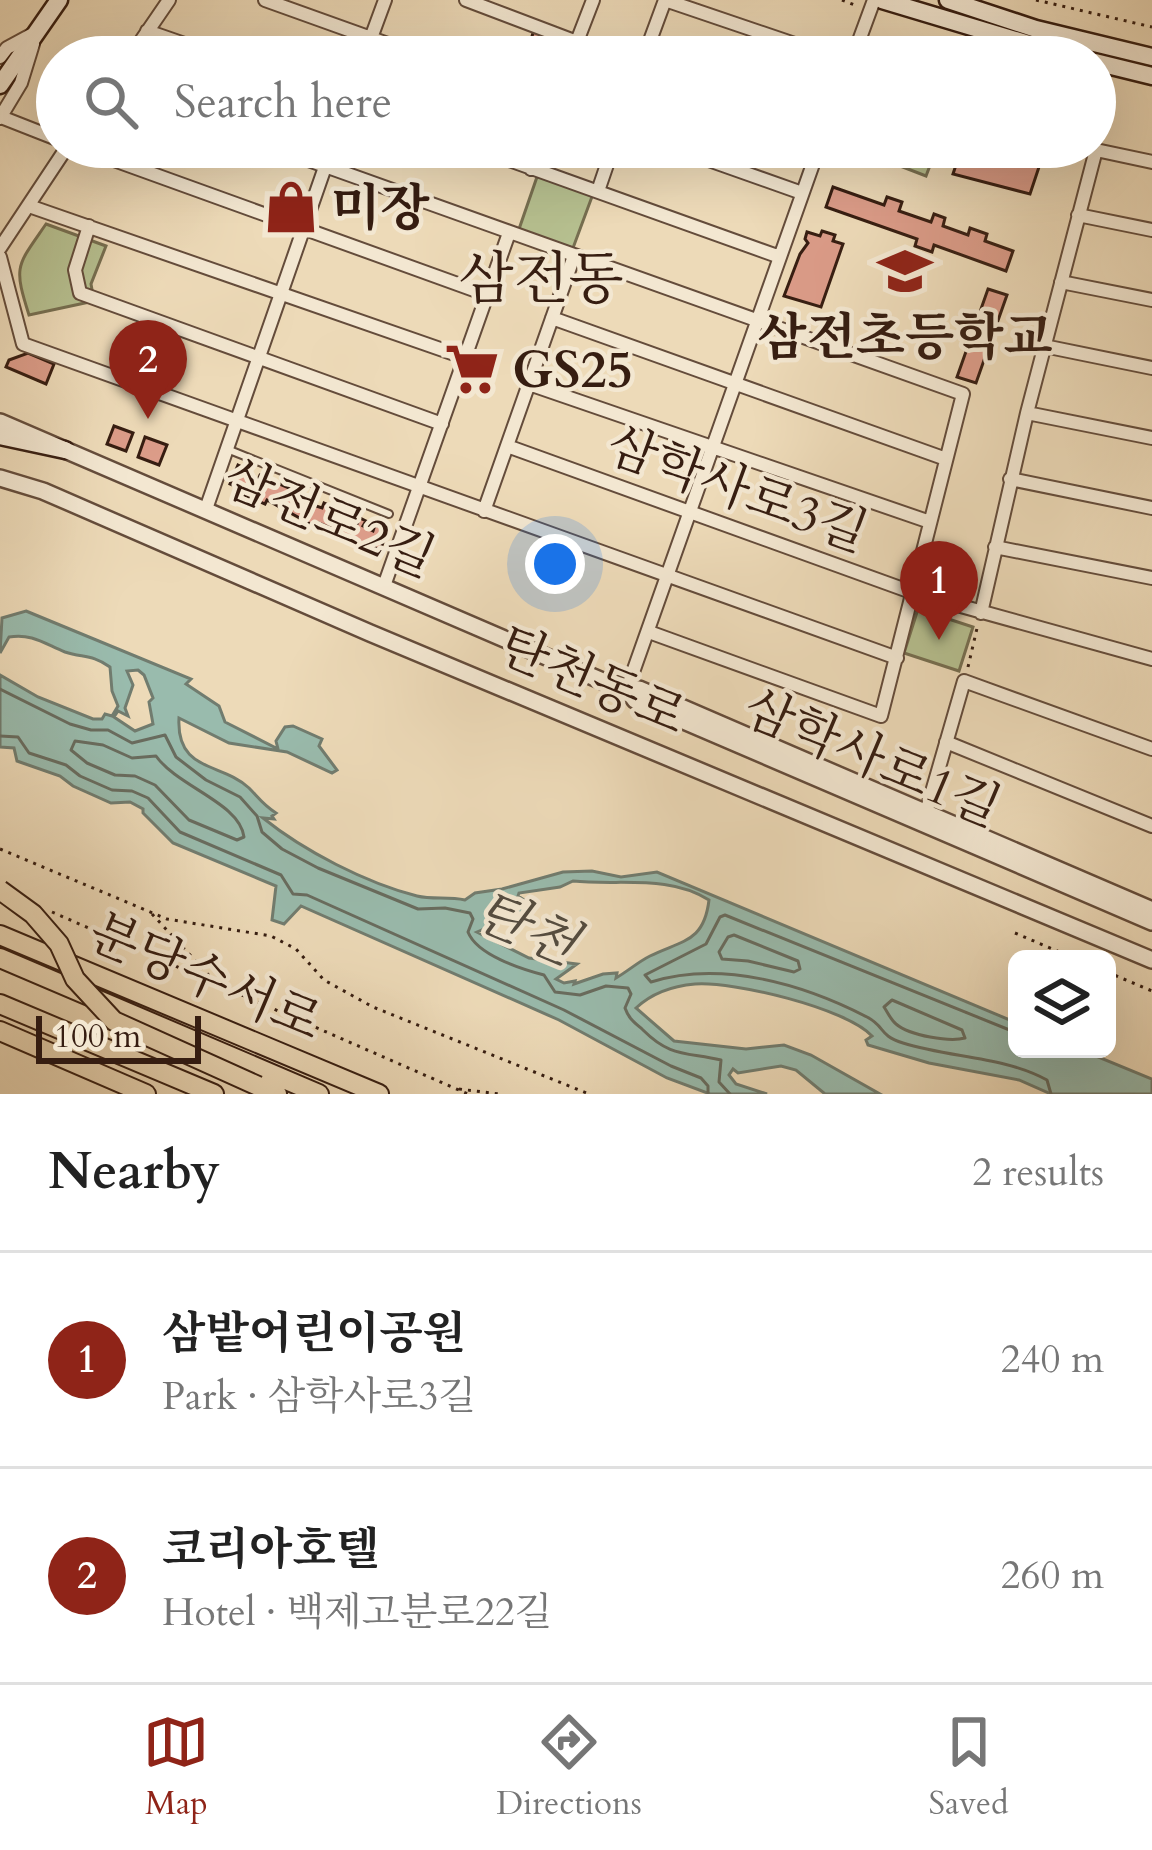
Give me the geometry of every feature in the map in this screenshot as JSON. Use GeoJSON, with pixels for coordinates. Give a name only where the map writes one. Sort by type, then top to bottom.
{"type":"FeatureCollection","features":[{"type":"Feature","properties":{"kind":"main road"},"geometry":{"type":"LineString","coordinates":[[0,85],[59,0]]}},
{"type":"Feature","properties":{"kind":"main road"},"geometry":{"type":"LineString","coordinates":[[878,0],[1001,36]]}},
{"type":"Feature","properties":{"kind":"main road"},"geometry":{"type":"LineString","coordinates":[[948,0],[1065,36]]}},
{"type":"Feature","properties":{"kind":"main road"},"geometry":{"type":"LineString","coordinates":[[1116,48],[1152,57]]}},
{"type":"Feature","properties":{"kind":"main road"},"geometry":{"type":"LineString","coordinates":[[1116,67],[1152,76]]}},
{"type":"Feature","properties":{"kind":"main road"},"geometry":{"type":"LineString","coordinates":[[3,425],[65,450]]}},
{"type":"Feature","properties":{"kind":"main road"},"geometry":{"type":"LineString","coordinates":[[0,890],[33,914],[59,944],[75,979],[114,1022],[277,1094]]}},
{"type":"Feature","properties":{"kind":"main road","name":"분당수서로"},"geometry":{"type":"LineString","coordinates":[[0,935],[380,1094]]}},
{"type":"Feature","properties":{"kind":"main road","name":"분당수서로"},"geometry":{"type":"LineString","coordinates":[[0,958],[319,1094]]}},
{"type":"Feature","properties":{"kind":"main road"},"geometry":{"type":"LineString","coordinates":[[0,1004],[214,1094]]}},
{"type":"Feature","properties":{"kind":"main road"},"geometry":{"type":"LineString","coordinates":[[0,1031],[146,1094]]}},
{"type":"Feature","properties":{"kind":"street"},"geometry":{"type":"LineString","coordinates":[[144,36],[169,0]]}},
{"type":"Feature","properties":{"kind":"street"},"geometry":{"type":"LineString","coordinates":[[265,0],[365,36]]}},
{"type":"Feature","properties":{"kind":"street"},"geometry":{"type":"LineString","coordinates":[[372,36],[385,0]]}},
{"type":"Feature","properties":{"kind":"street"},"geometry":{"type":"LineString","coordinates":[[466,0],[561,36]]}},
{"type":"Feature","properties":{"kind":"street"},"geometry":{"type":"LineString","coordinates":[[579,36],[593,0]]}},
{"type":"Feature","properties":{"kind":"street"},"geometry":{"type":"LineString","coordinates":[[652,36],[665,0],[771,36]]}},
{"type":"Feature","properties":{"kind":"street"},"geometry":{"type":"LineString","coordinates":[[862,36],[878,0]]}},
{"type":"Feature","properties":{"kind":"street"},"geometry":{"type":"LineString","coordinates":[[0,57],[38,31]]}},
{"type":"Feature","properties":{"kind":"street"},"geometry":{"type":"LineString","coordinates":[[36,36],[38,31]]}},
{"type":"Feature","properties":{"kind":"street"},"geometry":{"type":"LineString","coordinates":[[147,31],[161,36]]}},
{"type":"Feature","properties":{"kind":"street"},"geometry":{"type":"LineString","coordinates":[[36,37],[21,83],[1,118],[36,131]]}},
{"type":"Feature","properties":{"kind":"street"},"geometry":{"type":"LineString","coordinates":[[1116,154],[1152,162]]}},
{"type":"Feature","properties":{"kind":"street"},"geometry":{"type":"LineString","coordinates":[[0,248],[53,168]]}},
{"type":"Feature","properties":{"kind":"street"},"geometry":{"type":"LineString","coordinates":[[137,168],[488,295]]}},
{"type":"Feature","properties":{"kind":"street"},"geometry":{"type":"LineString","coordinates":[[206,509],[324,168]]}},
{"type":"Feature","properties":{"kind":"street"},"geometry":{"type":"LineString","coordinates":[[330,168],[963,394],[881,716],[649,632]]}},
{"type":"Feature","properties":{"kind":"street"},"geometry":{"type":"LineString","coordinates":[[598,191],[606,168]]}},
{"type":"Feature","properties":{"kind":"street"},"geometry":{"type":"LineString","coordinates":[[731,168],[802,193]]}},
{"type":"Feature","properties":{"kind":"street"},"geometry":{"type":"LineString","coordinates":[[627,689],[811,168]]}},
{"type":"Feature","properties":{"kind":"street"},"geometry":{"type":"LineString","coordinates":[[981,613],[1010,479],[1091,168]]}},
{"type":"Feature","properties":{"kind":"street"},"geometry":{"type":"LineString","coordinates":[[531,169],[779,256]]}},
{"type":"Feature","properties":{"kind":"street"},"geometry":{"type":"LineString","coordinates":[[29,206],[466,358]]}},
{"type":"Feature","properties":{"kind":"street"},"geometry":{"type":"LineString","coordinates":[[1078,215],[1152,230]]}},
{"type":"Feature","properties":{"kind":"street"},"geometry":{"type":"LineString","coordinates":[[89,226],[75,270],[80,292],[442,424]]}},
{"type":"Feature","properties":{"kind":"street"},"geometry":{"type":"LineString","coordinates":[[384,586],[509,233]]}},
{"type":"Feature","properties":{"kind":"street"},"geometry":{"type":"LineString","coordinates":[[484,511],[574,256]]}},
{"type":"Feature","properties":{"kind":"street"},"geometry":{"type":"LineString","coordinates":[[0,257],[23,344],[897,658]]}},
{"type":"Feature","properties":{"kind":"street"},"geometry":{"type":"LineString","coordinates":[[1061,283],[1152,300]]}},
{"type":"Feature","properties":{"kind":"street"},"geometry":{"type":"LineString","coordinates":[[552,318],[946,459]]}},
{"type":"Feature","properties":{"kind":"street"},"geometry":{"type":"LineString","coordinates":[[1044,346],[1152,368]]}},
{"type":"Feature","properties":{"kind":"street"},"geometry":{"type":"LineString","coordinates":[[530,384],[930,522]]}},
{"type":"Feature","properties":{"kind":"street"},"geometry":{"type":"LineString","coordinates":[[1027,413],[1152,438]]}},
{"type":"Feature","properties":{"kind":"street","name":"삼학사로3길"},"geometry":{"type":"LineString","coordinates":[[507,446],[914,593],[1152,659]]}},
{"type":"Feature","properties":{"kind":"street","name":"삼전로2길"},"geometry":{"type":"LineString","coordinates":[[65,450],[627,689]]}},
{"type":"Feature","properties":{"kind":"street","name":"탄천동로"},"geometry":{"type":"LineString","coordinates":[[0,478],[43,491],[1152,960]]}},
{"type":"Feature","properties":{"kind":"street"},"geometry":{"type":"LineString","coordinates":[[1010,479],[1152,508]]}},
{"type":"Feature","properties":{"kind":"street"},"geometry":{"type":"LineString","coordinates":[[994,547],[1152,578]]}},
{"type":"Feature","properties":{"kind":"street"},"geometry":{"type":"LineString","coordinates":[[924,818],[964,681],[1152,749]]}},
{"type":"Feature","properties":{"kind":"street","name":"삼학사로1길"},"geometry":{"type":"LineString","coordinates":[[627,689],[639,689],[1152,922]]}},
{"type":"Feature","properties":{"kind":"street"},"geometry":{"type":"LineString","coordinates":[[946,742],[1152,826]]}},
{"type":"Feature","properties":{"kind":"street","name":"삼학사로1길"},"geometry":{"type":"LineString","coordinates":[[924,818],[1152,910]]}},
{"type":"Feature","properties":{"kind":"lane"},"geometry":{"type":"LineString","coordinates":[[227,449],[388,514]]}},
{"type":"Feature","properties":{"kind":"path"},"geometry":{"type":"LineString","coordinates":[[1036,0],[1152,27]]}},
{"type":"Feature","properties":{"kind":"path"},"geometry":{"type":"LineString","coordinates":[[964,681],[981,613]]}},
{"type":"Feature","properties":{"kind":"path"},"geometry":{"type":"LineString","coordinates":[[0,849],[152,914],[271,935],[296,950],[324,980],[373,1007],[589,1094]]}},
{"type":"Feature","properties":{"kind":"path"},"geometry":{"type":"LineString","coordinates":[[48,910],[468,1094]]}},
{"type":"Feature","properties":{"kind":"path"},"geometry":{"type":"LineString","coordinates":[[152,914],[216,983]]}},
{"type":"Feature","properties":{"kind":"path"},"geometry":{"type":"LineString","coordinates":[[1015,933],[1055,950]]}},
{"type":"Feature","properties":{"kind":"path"},"geometry":{"type":"LineString","coordinates":[[1116,976],[1152,992]]}},
{"type":"Feature","properties":{"kind":"path"},"geometry":{"type":"LineString","coordinates":[[452,1088],[499,1094]]}},
{"type":"Feature","properties":{"kind":"green space"},"geometry":{"type":"Polygon","coordinates":[[[905,168],[929,168],[926,176],[905,168]]]}},
{"type":"Feature","properties":{"kind":"green space"},"geometry":{"type":"Polygon","coordinates":[[[538,174],[593,194],[573,248],[518,232],[538,174]]]}},
{"type":"Feature","properties":{"kind":"green space"},"geometry":{"type":"Polygon","coordinates":[[[46,224],[106,246],[91,284],[94,301],[29,315],[21,266],[46,224]]]}},
{"type":"Feature","properties":{"kind":"green space"},"geometry":{"type":"Polygon","coordinates":[[[918,609],[973,627],[959,671],[904,653],[918,609]]]}},
{"type":"Feature","properties":{"kind":"water","name":"탄천"},"geometry":{"type":"Polygon","coordinates":[[[26,611],[191,679],[186,684],[219,706],[225,722],[278,749],[276,741],[285,727],[322,739],[319,746],[337,770],[332,773],[287,752],[229,743],[179,718],[180,735],[192,757],[238,780],[276,813],[274,819],[263,818],[316,854],[377,883],[423,897],[465,900],[475,893],[563,872],[621,877],[657,872],[1008,1019],[1008,1058],[1101,1058],[1152,1079],[1152,1094],[1051,1094],[1019,1080],[929,1063],[868,1045],[866,1040],[872,1036],[815,1006],[712,984],[670,989],[636,1008],[674,1041],[746,1049],[784,1045],[880,1094],[825,1094],[796,1070],[781,1066],[738,1073],[733,1069],[729,1075],[736,1084],[767,1094],[710,1094],[667,1078],[559,1020],[301,906],[284,924],[272,920],[276,886],[173,843],[143,809],[130,802],[111,803],[60,776],[17,761],[14,748],[0,747],[0,675],[38,697],[93,719],[112,716],[118,706],[110,667],[98,660],[25,637],[9,637],[0,653],[2,618],[26,611]],[[127,671],[133,685],[125,708],[128,716],[118,711],[114,717],[135,731],[153,724],[149,702],[153,698],[144,675],[127,671]],[[573,881],[519,893],[535,907],[477,932],[529,958],[577,964],[556,979],[564,983],[603,974],[617,973],[616,978],[690,938],[706,914],[709,900],[694,892],[643,883],[573,881]]]}},
{"type":"Feature","properties":{"kind":"building"},"geometry":{"type":"Polygon","coordinates":[[[955,168],[1039,168],[1030,194],[953,174],[955,168]]]}},
{"type":"Feature","properties":{"kind":"building"},"geometry":{"type":"Polygon","coordinates":[[[833,187],[884,205],[887,197],[902,202],[899,211],[931,222],[934,214],[945,218],[943,226],[968,235],[970,228],[987,234],[985,241],[1013,251],[1006,271],[934,245],[932,252],[915,246],[917,239],[826,207],[833,187]]]}},
{"type":"Feature","properties":{"kind":"building"},"geometry":{"type":"Polygon","coordinates":[[[822,231],[843,244],[821,307],[784,296],[808,243],[807,232],[820,236],[822,231]]]}},
{"type":"Feature","properties":{"kind":"building"},"geometry":{"type":"Polygon","coordinates":[[[988,289],[1007,295],[976,383],[957,377],[988,289]]]}},
{"type":"Feature","properties":{"kind":"building"},"geometry":{"type":"Polygon","coordinates":[[[28,353],[54,364],[46,384],[6,367],[9,360],[28,353]]]}},
{"type":"Feature","properties":{"kind":"building"},"geometry":{"type":"Polygon","coordinates":[[[114,426],[133,433],[126,451],[107,444],[114,426]]]}},
{"type":"Feature","properties":{"kind":"building"},"geometry":{"type":"Polygon","coordinates":[[[145,437],[167,445],[159,465],[138,457],[145,437]]]}},
{"type":"Feature","properties":{"kind":"building"},"geometry":{"type":"Polygon","coordinates":[[[238,465],[258,480],[260,475],[266,477],[264,483],[273,487],[275,482],[301,493],[299,498],[307,502],[310,496],[315,499],[313,505],[322,508],[324,503],[351,515],[349,520],[357,524],[360,518],[366,521],[363,526],[373,531],[375,525],[388,531],[380,550],[366,543],[364,548],[339,537],[341,532],[316,522],[314,526],[267,500],[265,504],[240,493],[242,489],[230,484],[238,465]]]}},
{"type":"Feature","properties":{"kind":"place","name":"미장"},"geometry":{"type":"Point","coordinates":[291,207]}},
{"type":"Feature","properties":{"kind":"place","name":"삼전초등학교"},"geometry":{"type":"Point","coordinates":[905,271]}},
{"type":"Feature","properties":{"kind":"place","name":"GS25"},"geometry":{"type":"Point","coordinates":[472,369]}},
{"type":"Feature","properties":{"kind":"place","name":"코리아호텔"},"geometry":{"type":"Point","coordinates":[148,419]}},
{"type":"Feature","properties":{"kind":"place","name":"삼밭어린이공원"},"geometry":{"type":"Point","coordinates":[939,640]}},
{"type":"Feature","properties":{"kind":"district","name":"삼전동"},"geometry":{"type":"Point","coordinates":[541,278]}}]}
